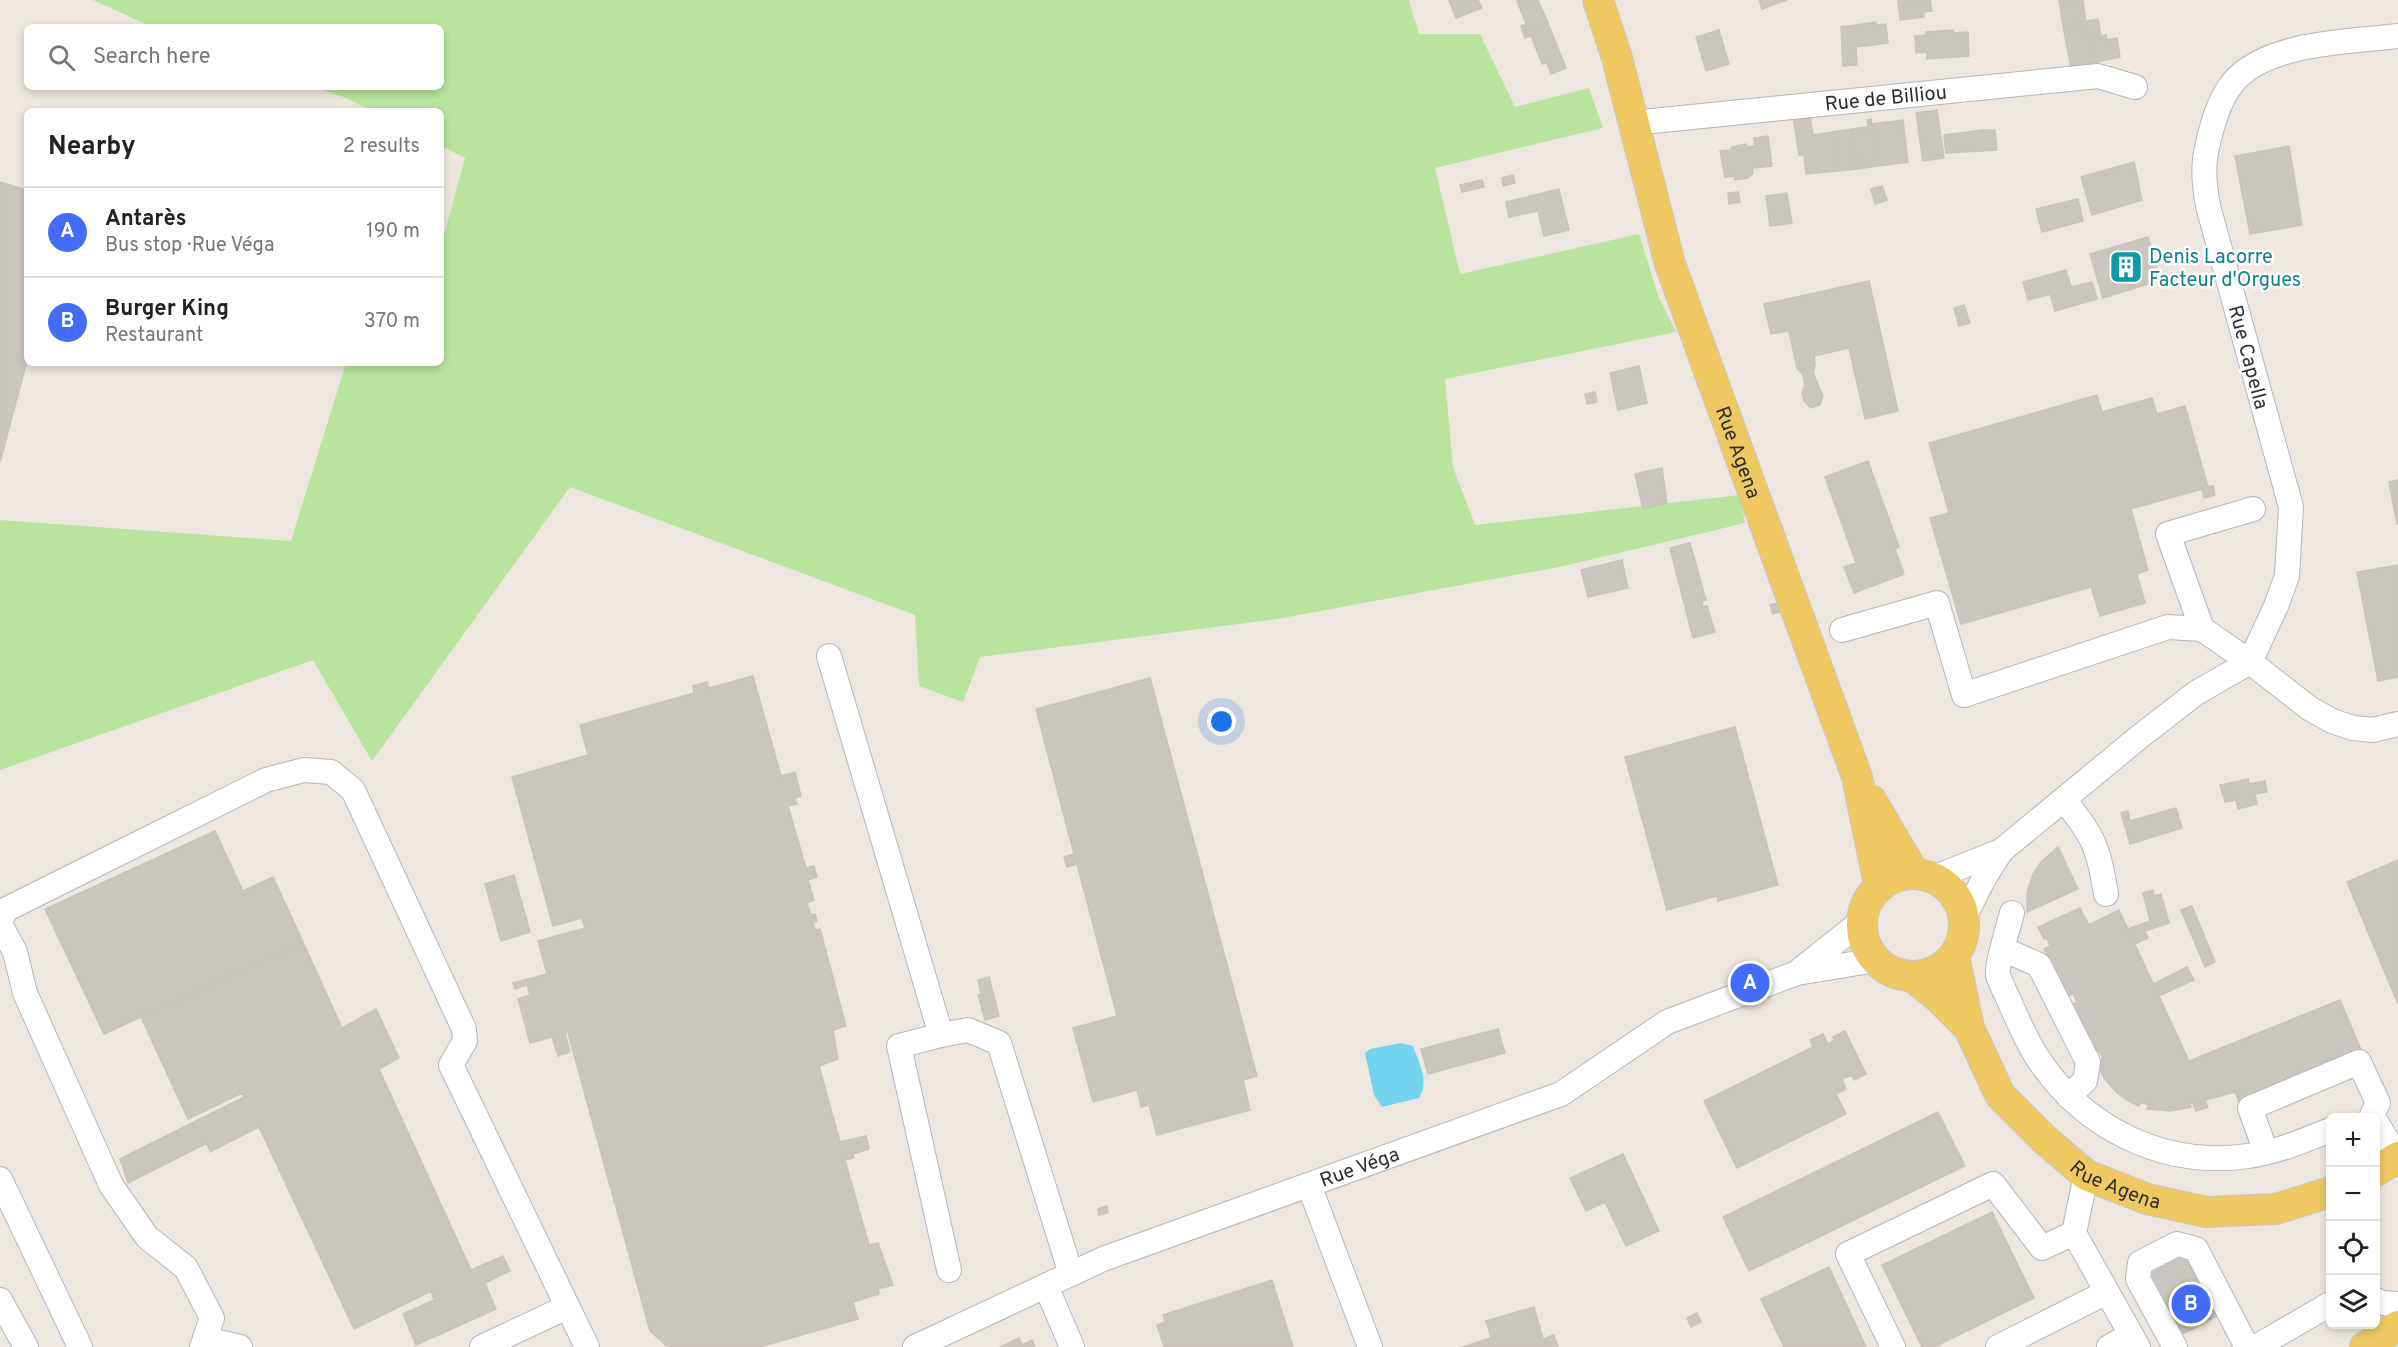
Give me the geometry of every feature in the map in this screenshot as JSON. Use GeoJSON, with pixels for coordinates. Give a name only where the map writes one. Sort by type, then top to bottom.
{"type":"FeatureCollection","features":[{"type":"Feature","properties":{"kind":"main road","name":"Rue Agena"},"geometry":{"type":"LineString","coordinates":[[1598,0],[1617,58],[1670,264],[1857,777],[1879,884]]}},
{"type":"Feature","properties":{"kind":"main road","name":"Rue Agena"},"geometry":{"type":"LineString","coordinates":[[1857,777],[1923,876]]}},
{"type":"Feature","properties":{"kind":"main road"},"geometry":{"type":"LineString","coordinates":[[1896,876],[1923,876],[1946,887],[1957,900],[1964,918],[1960,944],[1954,956],[1936,972],[1913,977],[1888,970],[1876,960],[1868,947],[1863,921],[1869,898],[1879,884],[1896,876]]}},
{"type":"Feature","properties":{"kind":"main road","name":"Rue Agena"},"geometry":{"type":"LineString","coordinates":[[1954,956],[1969,1028],[2000,1095],[2043,1138],[2086,1175],[2147,1199],[2206,1212],[2276,1209],[2326,1194]]}},
{"type":"Feature","properties":{"kind":"main road","name":"Rue Agena"},"geometry":{"type":"LineString","coordinates":[[1913,977],[1939,998],[1969,1028]]}},
{"type":"Feature","properties":{"kind":"main road"},"geometry":{"type":"LineString","coordinates":[[2380,1168],[2398,1157]]}},
{"type":"Feature","properties":{"kind":"main road"},"geometry":{"type":"LineString","coordinates":[[2365,1347],[2398,1326]]}},
{"type":"Feature","properties":{"kind":"street","name":"Rue Capella"},"geometry":{"type":"LineString","coordinates":[[2250,662],[2287,576],[2291,507],[2208,206],[2202,176],[2206,147],[2217,111],[2234,81],[2246,70],[2271,56],[2307,48],[2398,36]]}},
{"type":"Feature","properties":{"kind":"street","name":"Rue de Billiou"},"geometry":{"type":"LineString","coordinates":[[1634,123],[2098,76],[2135,87]]}},
{"type":"Feature","properties":{"kind":"street"},"geometry":{"type":"LineString","coordinates":[[2202,629],[2169,534],[2253,509]]}},
{"type":"Feature","properties":{"kind":"street"},"geometry":{"type":"LineString","coordinates":[[1842,630],[1937,603],[1964,695],[2168,627],[2202,629],[2250,662],[2309,708],[2332,721],[2353,728],[2373,729],[2398,724]]}},
{"type":"Feature","properties":{"kind":"street"},"geometry":{"type":"LineString","coordinates":[[829,656],[941,1035]]}},
{"type":"Feature","properties":{"kind":"street"},"geometry":{"type":"LineString","coordinates":[[1923,876],[2001,850],[2196,693],[2250,662]]}},
{"type":"Feature","properties":{"kind":"street"},"geometry":{"type":"LineString","coordinates":[[0,920],[7,909],[266,780],[304,770],[331,772],[353,790],[464,1029],[465,1041],[451,1065],[587,1347]]}},
{"type":"Feature","properties":{"kind":"street"},"geometry":{"type":"LineString","coordinates":[[2064,800],[2088,829],[2101,859],[2106,894]]}},
{"type":"Feature","properties":{"kind":"street"},"geometry":{"type":"LineString","coordinates":[[1964,918],[2001,850]]}},
{"type":"Feature","properties":{"kind":"street"},"geometry":{"type":"LineString","coordinates":[[2012,913],[1997,974],[2026,1041],[2050,1077],[2068,1096],[2106,1127],[2164,1151],[2203,1156],[2247,1156],[2285,1147],[2326,1133]]}},
{"type":"Feature","properties":{"kind":"street","name":"Rue Véga"},"geometry":{"type":"LineString","coordinates":[[1797,973],[1863,921]]}},
{"type":"Feature","properties":{"kind":"street"},"geometry":{"type":"LineString","coordinates":[[0,924],[8,955],[111,1185],[147,1237],[186,1268],[212,1318],[204,1343],[240,1347]]}},
{"type":"Feature","properties":{"kind":"street"},"geometry":{"type":"LineString","coordinates":[[2003,949],[2039,965],[2088,1062],[2085,1082],[2068,1096]]}},
{"type":"Feature","properties":{"kind":"street","name":"Rue Véga"},"geometry":{"type":"LineString","coordinates":[[915,1347],[1102,1259],[1561,1094],[1667,1022],[1797,973],[1876,960]]}},
{"type":"Feature","properties":{"kind":"street"},"geometry":{"type":"LineString","coordinates":[[949,1270],[899,1046],[968,1030],[999,1043],[1071,1274]]}},
{"type":"Feature","properties":{"kind":"street"},"geometry":{"type":"LineString","coordinates":[[2266,1152],[2250,1108],[2359,1062],[2378,1103],[2373,1113]]}},
{"type":"Feature","properties":{"kind":"street"},"geometry":{"type":"LineString","coordinates":[[2380,1131],[2398,1157]]}},
{"type":"Feature","properties":{"kind":"street"},"geometry":{"type":"LineString","coordinates":[[2086,1175],[2074,1233],[2135,1341],[2109,1347]]}},
{"type":"Feature","properties":{"kind":"street"},"geometry":{"type":"LineString","coordinates":[[0,1179],[80,1347]]}},
{"type":"Feature","properties":{"kind":"street"},"geometry":{"type":"LineString","coordinates":[[1893,1347],[1848,1254],[1993,1184],[2042,1248],[2074,1233]]}},
{"type":"Feature","properties":{"kind":"street"},"geometry":{"type":"LineString","coordinates":[[1309,1185],[1370,1347]]}},
{"type":"Feature","properties":{"kind":"street"},"geometry":{"type":"LineString","coordinates":[[2175,1347],[2138,1279],[2140,1263],[2177,1244],[2196,1249],[2247,1347]]}},
{"type":"Feature","properties":{"kind":"street"},"geometry":{"type":"LineString","coordinates":[[1046,1286],[1072,1347]]}},
{"type":"Feature","properties":{"kind":"street"},"geometry":{"type":"LineString","coordinates":[[1998,1347],[2107,1292]]}},
{"type":"Feature","properties":{"kind":"street"},"geometry":{"type":"LineString","coordinates":[[0,1300],[26,1347]]}},
{"type":"Feature","properties":{"kind":"street"},"geometry":{"type":"LineString","coordinates":[[2380,1303],[2398,1304]]}},
{"type":"Feature","properties":{"kind":"street"},"geometry":{"type":"LineString","coordinates":[[482,1347],[567,1307]]}},
{"type":"Feature","properties":{"kind":"street"},"geometry":{"type":"LineString","coordinates":[[2256,1347],[2326,1307]]}},
{"type":"Feature","properties":{"kind":"green space"},"geometry":{"type":"Polygon","coordinates":[[[93,0],[1409,0],[1419,34],[1480,34],[1515,107],[1589,88],[1603,128],[1435,168],[1460,274],[1639,234],[1659,298],[1676,332],[1445,379],[1453,467],[1475,525],[1740,495],[1745,523],[1564,566],[1277,619],[980,657],[963,702],[919,686],[915,615],[570,487],[372,761],[313,660],[0,770],[0,520],[291,541],[345,366],[444,366],[444,235],[465,158],[444,148],[444,108],[366,108],[323,90],[444,90],[444,24],[145,24],[93,0]]]}},
{"type":"Feature","properties":{"kind":"water"},"geometry":{"type":"Polygon","coordinates":[[[1401,1043],[1413,1046],[1424,1079],[1424,1086],[1419,1098],[1382,1107],[1374,1095],[1365,1053],[1370,1049],[1401,1043]]]}},
{"type":"Feature","properties":{"kind":"building"},"geometry":{"type":"Polygon","coordinates":[[[1449,0],[1478,0],[1482,8],[1456,18],[1449,0]]]}},
{"type":"Feature","properties":{"kind":"building"},"geometry":{"type":"Polygon","coordinates":[[[1538,0],[1548,23],[1523,32],[1521,26],[1526,24],[1517,1],[1538,0]]]}},
{"type":"Feature","properties":{"kind":"building"},"geometry":{"type":"Polygon","coordinates":[[[1759,0],[1787,0],[1762,9],[1759,0]]]}},
{"type":"Feature","properties":{"kind":"building"},"geometry":{"type":"Polygon","coordinates":[[[1930,0],[1932,11],[1924,12],[1924,17],[1900,20],[1898,1],[1930,0]]]}},
{"type":"Feature","properties":{"kind":"building"},"geometry":{"type":"Polygon","coordinates":[[[2059,0],[2083,0],[2086,21],[2063,26],[2059,0]]]}},
{"type":"Feature","properties":{"kind":"building"},"geometry":{"type":"Polygon","coordinates":[[[2098,19],[2101,36],[2106,35],[2107,40],[2117,38],[2120,57],[2093,63],[2086,21],[2098,19]]]}},
{"type":"Feature","properties":{"kind":"building"},"geometry":{"type":"Polygon","coordinates":[[[2086,21],[2093,65],[2071,68],[2063,26],[2086,21]]]}},
{"type":"Feature","properties":{"kind":"building"},"geometry":{"type":"Polygon","coordinates":[[[1876,22],[1876,25],[1886,24],[1888,43],[1856,47],[1857,65],[1843,66],[1841,27],[1876,22]]]}},
{"type":"Feature","properties":{"kind":"building"},"geometry":{"type":"Polygon","coordinates":[[[1548,23],[1566,68],[1551,74],[1547,63],[1542,64],[1531,36],[1525,38],[1523,32],[1548,23]]]}},
{"type":"Feature","properties":{"kind":"building"},"geometry":{"type":"Polygon","coordinates":[[[1719,30],[1729,64],[1706,71],[1696,37],[1719,30]]]}},
{"type":"Feature","properties":{"kind":"building"},"geometry":{"type":"Polygon","coordinates":[[[1953,30],[1954,33],[1968,32],[1969,56],[1927,59],[1927,52],[1916,53],[1915,36],[1926,35],[1926,32],[1953,30]]]}},
{"type":"Feature","properties":{"kind":"building"},"geometry":{"type":"Polygon","coordinates":[[[1937,110],[1944,158],[1923,161],[1916,113],[1937,110]]]}},
{"type":"Feature","properties":{"kind":"building"},"geometry":{"type":"Polygon","coordinates":[[[1810,116],[1813,135],[1832,132],[1837,171],[1806,174],[1804,155],[1799,155],[1793,118],[1810,116]]]}},
{"type":"Feature","properties":{"kind":"building"},"geometry":{"type":"Polygon","coordinates":[[[1871,119],[1878,166],[1857,169],[1852,129],[1868,127],[1867,120],[1871,119]]]}},
{"type":"Feature","properties":{"kind":"building"},"geometry":{"type":"Polygon","coordinates":[[[1903,120],[1908,162],[1878,166],[1872,124],[1903,120]]]}},
{"type":"Feature","properties":{"kind":"building"},"geometry":{"type":"Polygon","coordinates":[[[1852,129],[1857,169],[1838,171],[1832,132],[1852,129]]]}},
{"type":"Feature","properties":{"kind":"building"},"geometry":{"type":"Polygon","coordinates":[[[1995,130],[1997,150],[1946,153],[1944,135],[1995,130]]]}},
{"type":"Feature","properties":{"kind":"building"},"geometry":{"type":"Polygon","coordinates":[[[1768,136],[1772,166],[1752,168],[1753,173],[1748,178],[1735,180],[1734,176],[1725,177],[1720,151],[1731,150],[1731,147],[1746,144],[1747,147],[1755,146],[1754,138],[1768,136]]]}},
{"type":"Feature","properties":{"kind":"building"},"geometry":{"type":"Polygon","coordinates":[[[2289,146],[2302,225],[2250,234],[2235,156],[2289,146]]]}},
{"type":"Feature","properties":{"kind":"building"},"geometry":{"type":"Polygon","coordinates":[[[2134,162],[2142,200],[2092,215],[2081,177],[2134,162]]]}},
{"type":"Feature","properties":{"kind":"building"},"geometry":{"type":"Polygon","coordinates":[[[1513,175],[1515,183],[1503,186],[1502,178],[1513,175]]]}},
{"type":"Feature","properties":{"kind":"building"},"geometry":{"type":"Polygon","coordinates":[[[1482,180],[1484,187],[1462,192],[1460,185],[1482,180]]]}},
{"type":"Feature","properties":{"kind":"building"},"geometry":{"type":"Polygon","coordinates":[[[0,182],[24,189],[26,366],[0,462],[0,182]]]}},
{"type":"Feature","properties":{"kind":"building"},"geometry":{"type":"Polygon","coordinates":[[[1882,186],[1887,200],[1875,204],[1871,189],[1882,186]]]}},
{"type":"Feature","properties":{"kind":"building"},"geometry":{"type":"Polygon","coordinates":[[[1559,189],[1569,230],[1544,236],[1538,211],[1509,217],[1506,202],[1559,189]]]}},
{"type":"Feature","properties":{"kind":"building"},"geometry":{"type":"Polygon","coordinates":[[[1738,192],[1740,202],[1729,204],[1728,193],[1738,192]]]}},
{"type":"Feature","properties":{"kind":"building"},"geometry":{"type":"Polygon","coordinates":[[[1787,193],[1792,223],[1770,226],[1766,196],[1787,193]]]}},
{"type":"Feature","properties":{"kind":"building"},"geometry":{"type":"Polygon","coordinates":[[[2078,199],[2083,221],[2042,232],[2036,209],[2078,199]]]}},
{"type":"Feature","properties":{"kind":"building","name":"Denis Lacorre Facteur d'Orgues"},"geometry":{"type":"Polygon","coordinates":[[[2148,237],[2161,280],[2103,298],[2090,254],[2148,237]]]}},
{"type":"Feature","properties":{"kind":"building"},"geometry":{"type":"Polygon","coordinates":[[[2066,270],[2071,287],[2092,282],[2097,299],[2055,311],[2050,294],[2028,300],[2023,282],[2066,270]]]}},
{"type":"Feature","properties":{"kind":"building"},"geometry":{"type":"Polygon","coordinates":[[[1869,281],[1898,411],[1865,419],[1849,348],[1814,356],[1813,373],[1823,396],[1820,405],[1811,408],[1804,401],[1802,393],[1805,384],[1803,375],[1797,368],[1789,331],[1771,334],[1764,304],[1869,281]]]}},
{"type":"Feature","properties":{"kind":"building"},"geometry":{"type":"Polygon","coordinates":[[[1964,305],[1970,323],[1959,326],[1954,308],[1964,305]]]}},
{"type":"Feature","properties":{"kind":"building"},"geometry":{"type":"Polygon","coordinates":[[[1639,366],[1647,403],[1618,410],[1610,373],[1639,366]]]}},
{"type":"Feature","properties":{"kind":"building"},"geometry":{"type":"Polygon","coordinates":[[[1595,392],[1597,402],[1587,404],[1585,394],[1595,392]]]}},
{"type":"Feature","properties":{"kind":"building"},"geometry":{"type":"Polygon","coordinates":[[[2097,395],[2102,412],[2152,398],[2157,414],[2185,406],[2208,487],[2213,486],[2215,495],[2204,498],[2202,489],[2131,509],[2148,570],[2137,574],[2145,603],[2100,616],[2091,587],[1961,624],[1930,518],[1949,513],[1929,443],[2097,395]]]}},
{"type":"Feature","properties":{"kind":"building"},"geometry":{"type":"Polygon","coordinates":[[[1868,461],[1899,547],[1895,549],[1904,574],[1854,593],[1844,567],[1856,563],[1825,477],[1868,461]]]}},
{"type":"Feature","properties":{"kind":"building"},"geometry":{"type":"Polygon","coordinates":[[[1662,468],[1667,503],[1643,509],[1635,474],[1662,468]]]}},
{"type":"Feature","properties":{"kind":"building"},"geometry":{"type":"Polygon","coordinates":[[[2398,480],[2398,524],[2397,524],[2389,482],[2398,480]]]}},
{"type":"Feature","properties":{"kind":"building"},"geometry":{"type":"Polygon","coordinates":[[[1690,543],[1706,600],[1702,601],[1703,607],[1707,606],[1715,632],[1693,638],[1670,548],[1690,543]]]}},
{"type":"Feature","properties":{"kind":"building"},"geometry":{"type":"Polygon","coordinates":[[[1622,560],[1628,588],[1588,597],[1581,570],[1622,560]]]}},
{"type":"Feature","properties":{"kind":"building"},"geometry":{"type":"Polygon","coordinates":[[[2398,565],[2398,677],[2378,681],[2357,572],[2398,565]]]}},
{"type":"Feature","properties":{"kind":"building"},"geometry":{"type":"Polygon","coordinates":[[[1777,603],[1780,612],[1773,614],[1770,605],[1777,603]]]}},
{"type":"Feature","properties":{"kind":"building"},"geometry":{"type":"Polygon","coordinates":[[[753,676],[781,776],[795,772],[801,796],[795,798],[797,804],[788,806],[806,868],[814,866],[817,877],[808,880],[814,900],[807,903],[811,915],[815,914],[817,921],[813,923],[815,930],[820,929],[846,1026],[833,1030],[838,1059],[819,1066],[840,1142],[866,1136],[869,1149],[853,1154],[854,1158],[845,1160],[869,1245],[878,1243],[893,1285],[878,1289],[879,1294],[853,1302],[858,1319],[759,1347],[668,1347],[650,1331],[568,1033],[565,1033],[570,1052],[558,1056],[552,1037],[530,1043],[518,999],[530,995],[527,985],[515,989],[513,983],[547,974],[538,941],[585,928],[582,918],[553,926],[512,777],[588,755],[580,725],[694,693],[693,686],[707,682],[709,688],[753,676]]]}},
{"type":"Feature","properties":{"kind":"building"},"geometry":{"type":"Polygon","coordinates":[[[1150,678],[1257,1076],[1243,1080],[1250,1110],[1157,1135],[1149,1105],[1141,1107],[1137,1090],[1093,1102],[1073,1028],[1117,1016],[1077,864],[1067,867],[1064,857],[1074,854],[1036,709],[1150,678]]]}},
{"type":"Feature","properties":{"kind":"building"},"geometry":{"type":"Polygon","coordinates":[[[1735,727],[1778,885],[1718,901],[1717,896],[1667,910],[1625,757],[1735,727]]]}},
{"type":"Feature","properties":{"kind":"building"},"geometry":{"type":"Polygon","coordinates":[[[2248,779],[2249,784],[2265,781],[2267,792],[2255,794],[2257,804],[2238,809],[2236,800],[2225,802],[2220,785],[2248,779]]]}},
{"type":"Feature","properties":{"kind":"building"},"geometry":{"type":"Polygon","coordinates":[[[2176,808],[2182,828],[2130,844],[2121,813],[2128,811],[2130,821],[2176,808]]]}},
{"type":"Feature","properties":{"kind":"building"},"geometry":{"type":"Polygon","coordinates":[[[215,831],[243,891],[273,877],[303,942],[104,1034],[45,909],[215,831]]]}},
{"type":"Feature","properties":{"kind":"building"},"geometry":{"type":"Polygon","coordinates":[[[2058,847],[2078,889],[2027,912],[2027,892],[2033,874],[2041,862],[2058,847]]]}},
{"type":"Feature","properties":{"kind":"building"},"geometry":{"type":"Polygon","coordinates":[[[2398,860],[2398,1004],[2347,882],[2398,860]]]}},
{"type":"Feature","properties":{"kind":"building"},"geometry":{"type":"Polygon","coordinates":[[[514,875],[530,932],[501,941],[485,884],[514,875]]]}},
{"type":"Feature","properties":{"kind":"building"},"geometry":{"type":"Polygon","coordinates":[[[2153,890],[2154,896],[2161,894],[2169,923],[2145,931],[2148,938],[2135,944],[2128,929],[2150,921],[2143,893],[2153,890]]]}},
{"type":"Feature","properties":{"kind":"building"},"geometry":{"type":"Polygon","coordinates":[[[2192,906],[2215,962],[2205,967],[2181,910],[2192,906]]]}},
{"type":"Feature","properties":{"kind":"building"},"geometry":{"type":"Polygon","coordinates":[[[2080,908],[2089,925],[2119,910],[2189,1061],[2340,1000],[2362,1052],[2239,1102],[2235,1092],[2205,1100],[2208,1107],[2196,1111],[2193,1103],[2189,1104],[2191,1107],[2171,1111],[2147,1109],[2149,1105],[2140,1102],[2139,1106],[2132,1103],[2117,1093],[2104,1078],[2096,1061],[2103,1059],[2099,1051],[2096,1052],[2074,1004],[2077,1002],[2073,994],[2066,997],[2044,949],[2050,946],[2047,938],[2044,939],[2038,927],[2080,908]]]}},
{"type":"Feature","properties":{"kind":"building"},"geometry":{"type":"Polygon","coordinates":[[[303,942],[342,1028],[376,1009],[399,1058],[379,1069],[471,1270],[503,1256],[510,1271],[485,1283],[496,1309],[416,1345],[403,1314],[434,1300],[431,1291],[354,1329],[259,1127],[210,1152],[207,1143],[128,1183],[120,1159],[244,1097],[242,1093],[188,1119],[141,1017],[303,942]]]}},
{"type":"Feature","properties":{"kind":"building"},"geometry":{"type":"Polygon","coordinates":[[[2187,967],[2194,980],[2159,996],[2153,984],[2187,967]]]}},
{"type":"Feature","properties":{"kind":"building"},"geometry":{"type":"Polygon","coordinates":[[[989,977],[999,1016],[985,1020],[978,995],[981,994],[978,980],[989,977]]]}},
{"type":"Feature","properties":{"kind":"building"},"geometry":{"type":"Polygon","coordinates":[[[1498,1029],[1505,1053],[1428,1074],[1421,1049],[1498,1029]]]}},
{"type":"Feature","properties":{"kind":"building"},"geometry":{"type":"Polygon","coordinates":[[[1845,1031],[1866,1074],[1854,1080],[1852,1075],[1842,1079],[1846,1089],[1836,1094],[1846,1114],[1737,1168],[1704,1101],[1813,1047],[1810,1040],[1823,1034],[1828,1044],[1834,1040],[1833,1037],[1845,1031]]]}},
{"type":"Feature","properties":{"kind":"building"},"geometry":{"type":"Polygon","coordinates":[[[1938,1112],[1965,1166],[1749,1271],[1723,1217],[1938,1112]]]}},
{"type":"Feature","properties":{"kind":"building"},"geometry":{"type":"Polygon","coordinates":[[[1623,1154],[1659,1231],[1626,1246],[1605,1202],[1586,1211],[1570,1178],[1623,1154]]]}},
{"type":"Feature","properties":{"kind":"building"},"geometry":{"type":"Polygon","coordinates":[[[1107,1206],[1108,1213],[1099,1215],[1098,1209],[1107,1206]]]}},
{"type":"Feature","properties":{"kind":"building"},"geometry":{"type":"Polygon","coordinates":[[[1992,1212],[2034,1298],[1934,1347],[1922,1347],[1882,1265],[1992,1212]]]}},
{"type":"Feature","properties":{"kind":"building"},"geometry":{"type":"Polygon","coordinates":[[[2186,1254],[2219,1315],[2181,1335],[2148,1275],[2186,1254]]]}},
{"type":"Feature","properties":{"kind":"building"},"geometry":{"type":"Polygon","coordinates":[[[1829,1267],[1866,1347],[1784,1347],[1761,1299],[1829,1267]]]}},
{"type":"Feature","properties":{"kind":"building"},"geometry":{"type":"Polygon","coordinates":[[[1272,1280],[1293,1347],[1164,1347],[1157,1325],[1165,1322],[1163,1315],[1272,1280]]]}},
{"type":"Feature","properties":{"kind":"building"},"geometry":{"type":"Polygon","coordinates":[[[1534,1307],[1543,1339],[1554,1335],[1558,1347],[1494,1347],[1486,1321],[1534,1307]]]}},
{"type":"Feature","properties":{"kind":"building"},"geometry":{"type":"Polygon","coordinates":[[[1697,1313],[1701,1322],[1691,1327],[1687,1318],[1697,1313]]]}},
{"type":"Feature","properties":{"kind":"building"},"geometry":{"type":"Polygon","coordinates":[[[1019,1338],[1022,1345],[1032,1340],[1035,1347],[1000,1347],[1019,1338]]]}},
{"type":"Feature","properties":{"kind":"building"},"geometry":{"type":"Polygon","coordinates":[[[1491,1338],[1494,1347],[1462,1347],[1491,1338]]]}},
{"type":"Feature","properties":{"kind":"place","name":"Denis Lacorre Facteur d'Orgues"},"geometry":{"type":"Point","coordinates":[2126,267]}},
{"type":"Feature","properties":{"kind":"place","name":"Antarès"},"geometry":{"type":"Point","coordinates":[1750,983]}},
{"type":"Feature","properties":{"kind":"place","name":"Burger King"},"geometry":{"type":"Point","coordinates":[2191,1304]}}]}
